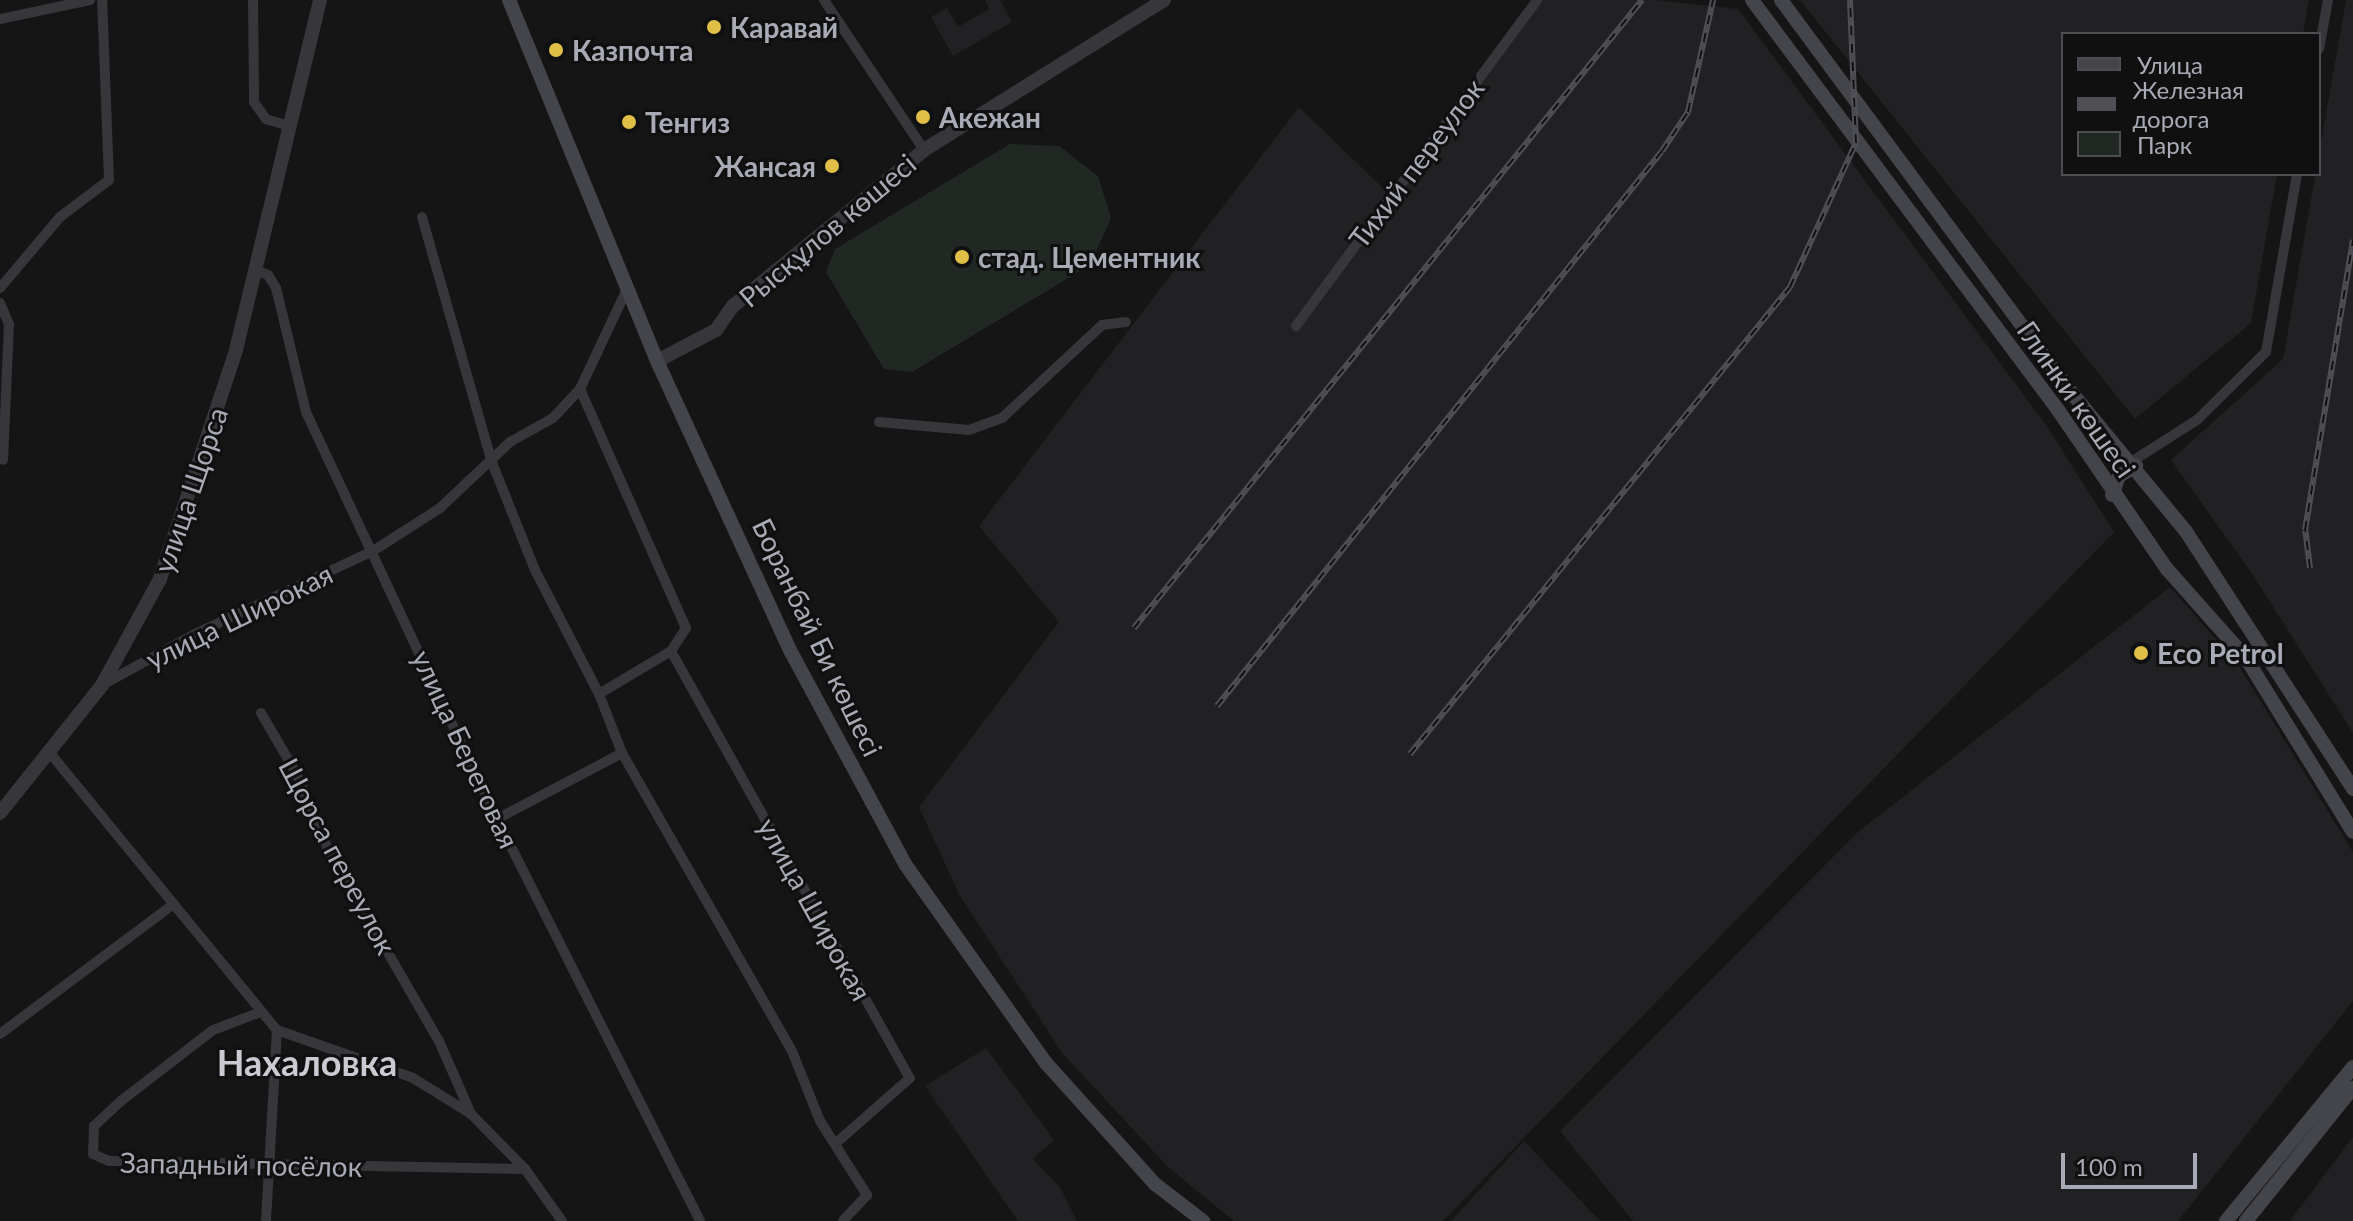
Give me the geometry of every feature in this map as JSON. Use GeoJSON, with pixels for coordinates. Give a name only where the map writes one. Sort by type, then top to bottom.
{"type":"FeatureCollection","features":[{"type":"Feature","properties":{"kind":"main road","name":"Боранбай Би көшесі"},"geometry":{"type":"LineString","coordinates":[[509,0],[657,361],[791,652],[905,864],[1046,1063],[1155,1184],[1203,1221]]}},
{"type":"Feature","properties":{"kind":"main road","name":"Глинки көшесі"},"geometry":{"type":"LineString","coordinates":[[1752,0],[2058,410],[2112,495],[2198,605],[2246,658],[2353,832]]}},
{"type":"Feature","properties":{"kind":"main road","name":"Глинки көшесі"},"geometry":{"type":"LineString","coordinates":[[1781,0],[2076,398],[2134,464],[2226,593],[2353,789]]}},
{"type":"Feature","properties":{"kind":"main road"},"geometry":{"type":"LineString","coordinates":[[2112,495],[2119,476],[2134,464]]}},
{"type":"Feature","properties":{"kind":"main road"},"geometry":{"type":"LineString","coordinates":[[2198,605],[2213,605],[2226,593]]}},
{"type":"Feature","properties":{"kind":"main road"},"geometry":{"type":"LineString","coordinates":[[2226,1221],[2353,1067]]}},
{"type":"Feature","properties":{"kind":"main road"},"geometry":{"type":"LineString","coordinates":[[2246,1221],[2353,1088]]}},
{"type":"Feature","properties":{"kind":"street"},"geometry":{"type":"LineString","coordinates":[[0,19],[90,0]]}},
{"type":"Feature","properties":{"kind":"street"},"geometry":{"type":"LineString","coordinates":[[0,288],[60,217],[109,180],[102,0]]}},
{"type":"Feature","properties":{"kind":"street"},"geometry":{"type":"LineString","coordinates":[[253,0],[254,102],[266,119],[289,126]]}},
{"type":"Feature","properties":{"kind":"street","name":"улица Щорса"},"geometry":{"type":"LineString","coordinates":[[0,813],[102,685],[160,579],[197,477],[258,271],[320,0]]}},
{"type":"Feature","properties":{"kind":"street"},"geometry":{"type":"LineString","coordinates":[[824,0],[924,150]]}},
{"type":"Feature","properties":{"kind":"street","name":"Рысқұлов көшесі"},"geometry":{"type":"LineString","coordinates":[[657,361],[716,330],[733,306],[924,150],[1164,0]]}},
{"type":"Feature","properties":{"kind":"street","name":"Тихий переулок"},"geometry":{"type":"LineString","coordinates":[[1296,326],[1537,0]]}},
{"type":"Feature","properties":{"kind":"street"},"geometry":{"type":"LineString","coordinates":[[2321,38],[2328,0]]}},
{"type":"Feature","properties":{"kind":"street"},"geometry":{"type":"LineString","coordinates":[[2134,464],[2197,420],[2266,352],[2297,176]]}},
{"type":"Feature","properties":{"kind":"street"},"geometry":{"type":"LineString","coordinates":[[1920,229],[1937,211]]}},
{"type":"Feature","properties":{"kind":"street"},"geometry":{"type":"LineString","coordinates":[[422,217],[491,460],[535,570],[599,694],[622,753],[792,1051],[835,1144],[867,1195],[843,1221]]}},
{"type":"Feature","properties":{"kind":"street","name":"улица Береговая"},"geometry":{"type":"LineString","coordinates":[[258,271],[268,275],[276,288],[306,412],[497,819],[700,1221]]}},
{"type":"Feature","properties":{"kind":"street","name":"улица Широкая"},"geometry":{"type":"LineString","coordinates":[[102,685],[197,633],[373,551],[440,508],[510,442],[553,418],[580,389],[627,289]]}},
{"type":"Feature","properties":{"kind":"street"},"geometry":{"type":"LineString","coordinates":[[0,303],[9,324],[3,460]]}},
{"type":"Feature","properties":{"kind":"street"},"geometry":{"type":"LineString","coordinates":[[879,422],[969,430],[1002,418],[1102,325],[1126,322]]}},
{"type":"Feature","properties":{"kind":"street"},"geometry":{"type":"LineString","coordinates":[[580,389],[686,628],[671,651],[599,694]]}},
{"type":"Feature","properties":{"kind":"street","name":"улица Широкая"},"geometry":{"type":"LineString","coordinates":[[671,651],[910,1078],[835,1144]]}},
{"type":"Feature","properties":{"kind":"street","name":"Щорса переулок"},"geometry":{"type":"LineString","coordinates":[[261,713],[296,773],[328,849],[439,1041],[471,1114]]}},
{"type":"Feature","properties":{"kind":"street"},"geometry":{"type":"LineString","coordinates":[[50,753],[258,1013],[277,1030],[399,1072],[471,1114],[525,1169],[562,1221]]}},
{"type":"Feature","properties":{"kind":"street"},"geometry":{"type":"LineString","coordinates":[[497,819],[622,753]]}},
{"type":"Feature","properties":{"kind":"street"},"geometry":{"type":"LineString","coordinates":[[0,1034],[171,906]]}},
{"type":"Feature","properties":{"kind":"street","name":"Западный посёлок"},"geometry":{"type":"LineString","coordinates":[[258,1013],[213,1030],[122,1100],[94,1126],[91,1146],[99,1161],[525,1169]]}},
{"type":"Feature","properties":{"kind":"street"},"geometry":{"type":"LineString","coordinates":[[266,1221],[277,1030]]}},
{"type":"Feature","properties":{"kind":"shaded area"},"geometry":{"type":"Polygon","coordinates":[[[985,0],[1000,0],[1012,22],[953,56],[931,17],[947,8],[958,27],[989,9],[985,0]]]}},
{"type":"Feature","properties":{"kind":"shaded area"},"geometry":{"type":"Polygon","coordinates":[[[1537,0],[1655,0],[1738,9],[2046,425],[2114,532],[1443,1221],[1234,1221],[1168,1167],[1063,1054],[960,896],[919,807],[1059,622],[979,526],[1299,107],[1388,193],[1537,0]]]}},
{"type":"Feature","properties":{"kind":"shaded area"},"geometry":{"type":"Polygon","coordinates":[[[1800,0],[2309,0],[2303,32],[2061,32],[2061,176],[2277,176],[2251,323],[2135,419],[1800,0]]]}},
{"type":"Feature","properties":{"kind":"shaded area"},"geometry":{"type":"Polygon","coordinates":[[[2346,0],[2353,0],[2353,733],[2253,575],[2171,460],[2283,359],[2315,176],[2321,176],[2321,142],[2346,0]]]}},
{"type":"Feature","properties":{"kind":"shaded area"},"geometry":{"type":"Polygon","coordinates":[[[2170,587],[2239,666],[2353,852],[2353,1001],[2178,1221],[1633,1221],[1560,1131],[1857,833],[2170,587]]]}},
{"type":"Feature","properties":{"kind":"shaded area"},"geometry":{"type":"Polygon","coordinates":[[[986,1048],[1054,1140],[1033,1159],[1060,1187],[1077,1221],[1018,1221],[925,1086],[986,1048]]]}},
{"type":"Feature","properties":{"kind":"shaded area"},"geometry":{"type":"Polygon","coordinates":[[[2353,1137],[2353,1221],[2290,1221],[2353,1137]]]}},
{"type":"Feature","properties":{"kind":"shaded area"},"geometry":{"type":"Polygon","coordinates":[[[1524,1141],[1600,1221],[1451,1221],[1524,1141]]]}},
{"type":"Feature","properties":{"kind":"green space","name":"стад. Цементник"},"geometry":{"type":"Polygon","coordinates":[[[1010,144],[1059,146],[1098,176],[1111,218],[1090,265],[912,372],[884,369],[826,272],[835,249],[1010,144]]]}},
{"type":"Feature","properties":{"kind":"railway"},"geometry":{"type":"LineString","coordinates":[[1134,628],[1642,0]]}},
{"type":"Feature","properties":{"kind":"railway"},"geometry":{"type":"LineString","coordinates":[[1217,706],[1662,151],[1688,112],[1713,0]]}},
{"type":"Feature","properties":{"kind":"railway"},"geometry":{"type":"LineString","coordinates":[[1410,754],[1790,287],[1856,143],[1850,0]]}},
{"type":"Feature","properties":{"kind":"railway"},"geometry":{"type":"LineString","coordinates":[[2310,568],[2305,530],[2353,240]]}},
{"type":"Feature","properties":{"kind":"place","name":"Каравай"},"geometry":{"type":"Point","coordinates":[714,27]}},
{"type":"Feature","properties":{"kind":"place","name":"Казпочта"},"geometry":{"type":"Point","coordinates":[556,50]}},
{"type":"Feature","properties":{"kind":"place","name":"Акежан"},"geometry":{"type":"Point","coordinates":[923,117]}},
{"type":"Feature","properties":{"kind":"place","name":"Тенгиз"},"geometry":{"type":"Point","coordinates":[629,122]}},
{"type":"Feature","properties":{"kind":"place","name":"Жансая"},"geometry":{"type":"Point","coordinates":[832,166]}},
{"type":"Feature","properties":{"kind":"place","name":"стад. Цементник"},"geometry":{"type":"Point","coordinates":[962,257]}},
{"type":"Feature","properties":{"kind":"place","name":"Eco Petrol"},"geometry":{"type":"Point","coordinates":[2141,653]}},
{"type":"Feature","properties":{"kind":"district","name":"Нахаловка"},"geometry":{"type":"Point","coordinates":[307,1063]}}]}
